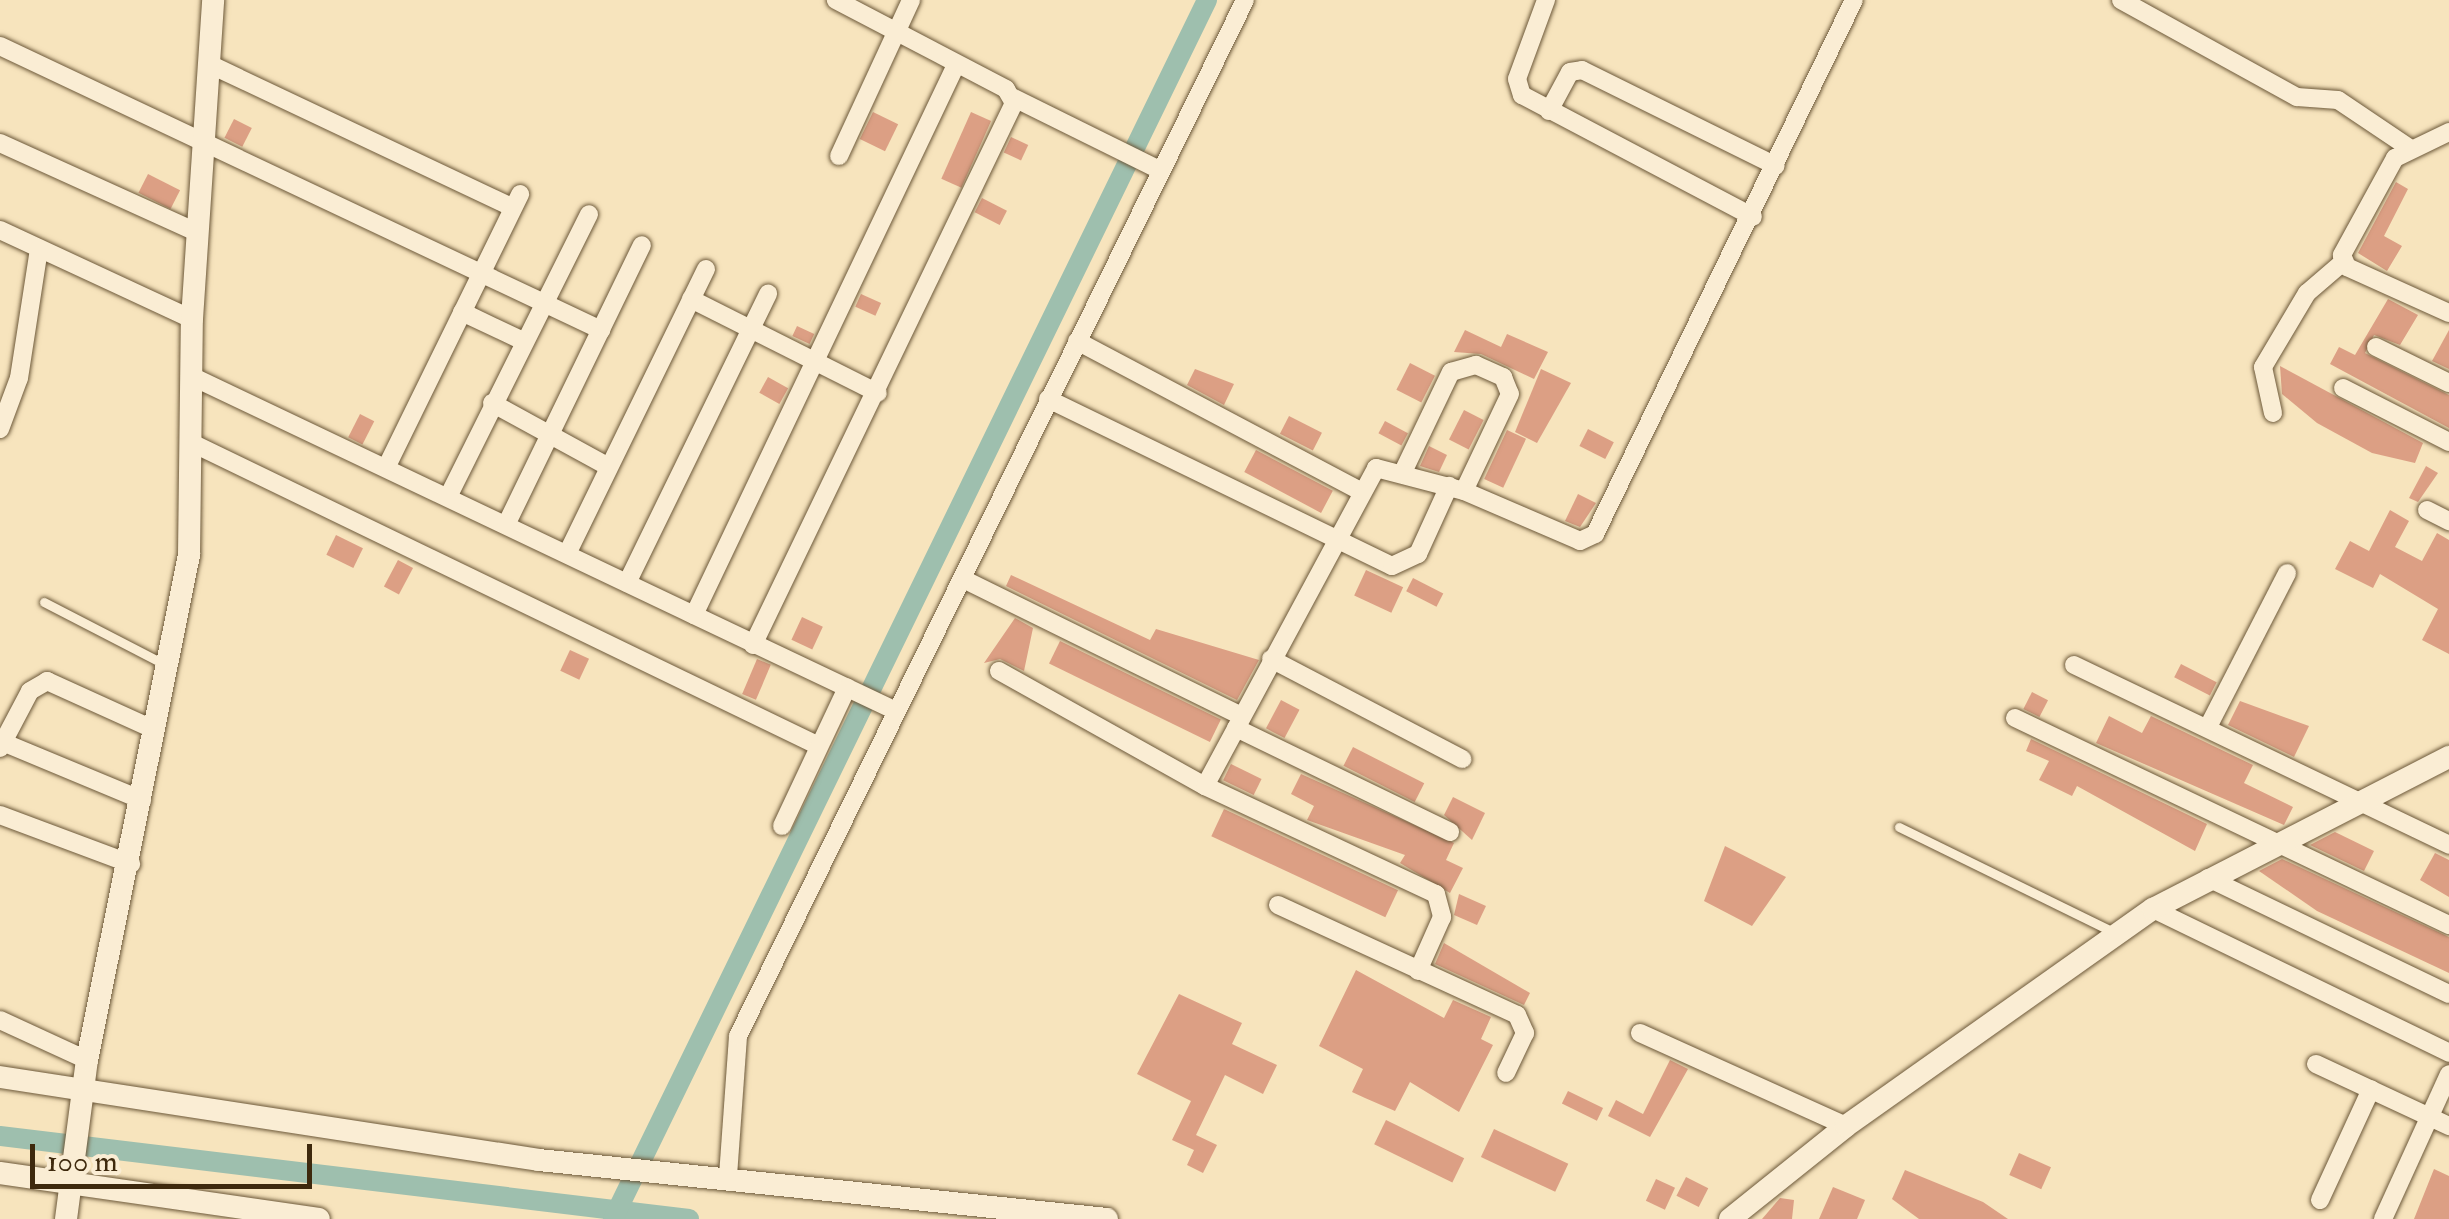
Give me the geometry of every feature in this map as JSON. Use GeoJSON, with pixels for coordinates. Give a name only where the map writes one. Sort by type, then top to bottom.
{"type":"FeatureCollection","features":[{"type":"Feature","properties":{"kind":"street"},"geometry":{"type":"LineString","coordinates":[[66,1219],[87,1060],[169,666],[193,520],[192,319],[213,0]]}},
{"type":"Feature","properties":{"kind":"street"},"geometry":{"type":"LineString","coordinates":[[836,0],[894,37],[1160,170]]}},
{"type":"Feature","properties":{"kind":"street"},"geometry":{"type":"LineString","coordinates":[[839,156],[911,0]]}},
{"type":"Feature","properties":{"kind":"street"},"geometry":{"type":"LineString","coordinates":[[728,1176],[738,1036],[1245,0]]}},
{"type":"Feature","properties":{"kind":"street"},"geometry":{"type":"LineString","coordinates":[[1546,0],[1516,87],[1549,111],[1753,217]]}},
{"type":"Feature","properties":{"kind":"street"},"geometry":{"type":"LineString","coordinates":[[1205,786],[1334,538],[1376,468],[1457,488],[1591,539],[1753,217],[1854,0]]}},
{"type":"Feature","properties":{"kind":"street"},"geometry":{"type":"LineString","coordinates":[[2121,0],[2298,97],[2338,100],[2408,147]]}},
{"type":"Feature","properties":{"kind":"street"},"geometry":{"type":"LineString","coordinates":[[0,46],[601,330]]}},
{"type":"Feature","properties":{"kind":"street"},"geometry":{"type":"LineString","coordinates":[[209,64],[517,201],[386,468]]}},
{"type":"Feature","properties":{"kind":"street"},"geometry":{"type":"LineString","coordinates":[[694,616],[955,67]]}},
{"type":"Feature","properties":{"kind":"street"},"geometry":{"type":"LineString","coordinates":[[1549,111],[1570,72],[1582,70],[1776,166]]}},
{"type":"Feature","properties":{"kind":"street"},"geometry":{"type":"LineString","coordinates":[[752,645],[878,393],[1014,98]]}},
{"type":"Feature","properties":{"kind":"street"},"geometry":{"type":"LineString","coordinates":[[2273,413],[2263,367],[2306,293],[2343,262],[2346,241],[2408,147],[2449,132]]}},
{"type":"Feature","properties":{"kind":"street"},"geometry":{"type":"LineString","coordinates":[[0,142],[196,232]]}},
{"type":"Feature","properties":{"kind":"street"},"geometry":{"type":"LineString","coordinates":[[448,497],[589,214]]}},
{"type":"Feature","properties":{"kind":"street"},"geometry":{"type":"LineString","coordinates":[[0,230],[192,319]]}},
{"type":"Feature","properties":{"kind":"street"},"geometry":{"type":"LineString","coordinates":[[506,525],[642,244]]}},
{"type":"Feature","properties":{"kind":"street"},"geometry":{"type":"LineString","coordinates":[[0,429],[19,378],[40,249]]}},
{"type":"Feature","properties":{"kind":"street"},"geometry":{"type":"LineString","coordinates":[[2343,262],[2449,312]]}},
{"type":"Feature","properties":{"kind":"street"},"geometry":{"type":"LineString","coordinates":[[567,554],[706,268]]}},
{"type":"Feature","properties":{"kind":"street"},"geometry":{"type":"LineString","coordinates":[[627,584],[768,294]]}},
{"type":"Feature","properties":{"kind":"street"},"geometry":{"type":"LineString","coordinates":[[691,299],[878,393]]}},
{"type":"Feature","properties":{"kind":"street"},"geometry":{"type":"LineString","coordinates":[[462,312],[523,341]]}},
{"type":"Feature","properties":{"kind":"street"},"geometry":{"type":"LineString","coordinates":[[1077,341],[1360,491]]}},
{"type":"Feature","properties":{"kind":"street"},"geometry":{"type":"LineString","coordinates":[[2376,348],[2449,384]]}},
{"type":"Feature","properties":{"kind":"street"},"geometry":{"type":"LineString","coordinates":[[1048,399],[1392,566],[1411,563],[1457,488],[1510,394],[1504,378],[1476,364],[1452,372],[1403,472]]}},
{"type":"Feature","properties":{"kind":"street"},"geometry":{"type":"LineString","coordinates":[[191,376],[896,711]]}},
{"type":"Feature","properties":{"kind":"street"},"geometry":{"type":"LineString","coordinates":[[2343,388],[2449,442]]}},
{"type":"Feature","properties":{"kind":"street"},"geometry":{"type":"LineString","coordinates":[[492,403],[610,467]]}},
{"type":"Feature","properties":{"kind":"street"},"geometry":{"type":"LineString","coordinates":[[192,443],[819,746]]}},
{"type":"Feature","properties":{"kind":"street"},"geometry":{"type":"LineString","coordinates":[[2427,510],[2449,521]]}},
{"type":"Feature","properties":{"kind":"street"},"geometry":{"type":"LineString","coordinates":[[2208,727],[2287,573]]}},
{"type":"Feature","properties":{"kind":"street"},"geometry":{"type":"LineString","coordinates":[[963,580],[1450,832]]}},
{"type":"Feature","properties":{"kind":"street"},"geometry":{"type":"LineString","coordinates":[[1271,659],[1462,759]]}},
{"type":"Feature","properties":{"kind":"street"},"geometry":{"type":"LineString","coordinates":[[2074,665],[2449,846]]}},
{"type":"Feature","properties":{"kind":"street"},"geometry":{"type":"LineString","coordinates":[[999,670],[1205,786],[1436,894],[1442,917],[1418,972]]}},
{"type":"Feature","properties":{"kind":"street"},"geometry":{"type":"LineString","coordinates":[[142,800],[1,744],[30,690],[47,682],[155,730]]}},
{"type":"Feature","properties":{"kind":"street"},"geometry":{"type":"LineString","coordinates":[[782,826],[819,746],[859,694]]}},
{"type":"Feature","properties":{"kind":"street"},"geometry":{"type":"LineString","coordinates":[[2015,718],[2449,925]]}},
{"type":"Feature","properties":{"kind":"street"},"geometry":{"type":"LineString","coordinates":[[1730,1219],[1749,1211],[1846,1126],[2153,909],[2271,842],[2449,757]]}},
{"type":"Feature","properties":{"kind":"street"},"geometry":{"type":"LineString","coordinates":[[0,815],[130,864]]}},
{"type":"Feature","properties":{"kind":"street"},"geometry":{"type":"LineString","coordinates":[[2208,878],[2449,994]]}},
{"type":"Feature","properties":{"kind":"street"},"geometry":{"type":"LineString","coordinates":[[1278,905],[1522,1019],[1506,1073]]}},
{"type":"Feature","properties":{"kind":"street"},"geometry":{"type":"LineString","coordinates":[[2153,909],[2449,1053]]}},
{"type":"Feature","properties":{"kind":"street"},"geometry":{"type":"LineString","coordinates":[[0,1020],[87,1060]]}},
{"type":"Feature","properties":{"kind":"street"},"geometry":{"type":"LineString","coordinates":[[1640,1033],[1846,1126]]}},
{"type":"Feature","properties":{"kind":"street"},"geometry":{"type":"LineString","coordinates":[[2316,1064],[2449,1126]]}},
{"type":"Feature","properties":{"kind":"street"},"geometry":{"type":"LineString","coordinates":[[2383,1219],[2449,1074]]}},
{"type":"Feature","properties":{"kind":"street"},"geometry":{"type":"LineString","coordinates":[[0,1078],[84,1094],[571,1163],[728,1176],[1107,1219]]}},
{"type":"Feature","properties":{"kind":"street"},"geometry":{"type":"LineString","coordinates":[[2320,1200],[2371,1089]]}},
{"type":"Feature","properties":{"kind":"street"},"geometry":{"type":"LineString","coordinates":[[0,1173],[73,1174],[319,1219]]}},
{"type":"Feature","properties":{"kind":"lane"},"geometry":{"type":"LineString","coordinates":[[44,602],[169,666]]}},
{"type":"Feature","properties":{"kind":"lane"},"geometry":{"type":"LineString","coordinates":[[1899,827],[2118,934]]}},
{"type":"Feature","properties":{"kind":"building"},"geometry":{"type":"Polygon","coordinates":[[[873,112],[898,124],[885,151],[860,139],[873,112]]]}},
{"type":"Feature","properties":{"kind":"building"},"geometry":{"type":"Polygon","coordinates":[[[971,112],[991,121],[961,188],[941,179],[971,112]]]}},
{"type":"Feature","properties":{"kind":"building"},"geometry":{"type":"Polygon","coordinates":[[[234,119],[252,128],[242,147],[224,138],[234,119]]]}},
{"type":"Feature","properties":{"kind":"building"},"geometry":{"type":"Polygon","coordinates":[[[1011,137],[1028,145],[1021,160],[1004,152],[1011,137]]]}},
{"type":"Feature","properties":{"kind":"building"},"geometry":{"type":"Polygon","coordinates":[[[148,174],[180,190],[171,209],[138,193],[148,174]]]}},
{"type":"Feature","properties":{"kind":"building"},"geometry":{"type":"Polygon","coordinates":[[[2396,182],[2408,189],[2384,236],[2402,246],[2387,271],[2358,253],[2396,182]]]}},
{"type":"Feature","properties":{"kind":"building"},"geometry":{"type":"Polygon","coordinates":[[[982,198],[1007,211],[1000,225],[975,212],[982,198]]]}},
{"type":"Feature","properties":{"kind":"building"},"geometry":{"type":"Polygon","coordinates":[[[861,294],[881,303],[875,316],[855,307],[861,294]]]}},
{"type":"Feature","properties":{"kind":"building"},"geometry":{"type":"Polygon","coordinates":[[[2388,299],[2418,315],[2400,345],[2374,335],[2365,353],[2449,395],[2449,428],[2330,364],[2339,347],[2355,355],[2388,299]]]}},
{"type":"Feature","properties":{"kind":"building"},"geometry":{"type":"Polygon","coordinates":[[[797,326],[814,334],[810,344],[792,336],[797,326]]]}},
{"type":"Feature","properties":{"kind":"building"},"geometry":{"type":"Polygon","coordinates":[[[1465,330],[1501,347],[1507,334],[1548,352],[1534,379],[1481,354],[1454,352],[1465,330]]]}},
{"type":"Feature","properties":{"kind":"building"},"geometry":{"type":"Polygon","coordinates":[[[2449,330],[2449,369],[2432,361],[2449,330]]]}},
{"type":"Feature","properties":{"kind":"building"},"geometry":{"type":"Polygon","coordinates":[[[1410,363],[1435,376],[1421,402],[1396,390],[1410,363]]]}},
{"type":"Feature","properties":{"kind":"building"},"geometry":{"type":"Polygon","coordinates":[[[2280,366],[2423,443],[2415,463],[2372,453],[2317,423],[2282,394],[2280,366]]]}},
{"type":"Feature","properties":{"kind":"building"},"geometry":{"type":"Polygon","coordinates":[[[1195,369],[1234,384],[1224,405],[1187,385],[1195,369]]]}},
{"type":"Feature","properties":{"kind":"building"},"geometry":{"type":"Polygon","coordinates":[[[1541,369],[1571,383],[1537,443],[1515,432],[1541,369]]]}},
{"type":"Feature","properties":{"kind":"building"},"geometry":{"type":"Polygon","coordinates":[[[768,377],[788,388],[779,404],[759,393],[768,377]]]}},
{"type":"Feature","properties":{"kind":"building"},"geometry":{"type":"Polygon","coordinates":[[[1464,410],[1484,420],[1469,449],[1449,439],[1464,410]]]}},
{"type":"Feature","properties":{"kind":"building"},"geometry":{"type":"Polygon","coordinates":[[[360,414],[374,421],[362,444],[348,437],[360,414]]]}},
{"type":"Feature","properties":{"kind":"building"},"geometry":{"type":"Polygon","coordinates":[[[1289,416],[1322,433],[1313,451],[1280,434],[1289,416]]]}},
{"type":"Feature","properties":{"kind":"building"},"geometry":{"type":"Polygon","coordinates":[[[1385,421],[1408,433],[1401,446],[1378,433],[1385,421]]]}},
{"type":"Feature","properties":{"kind":"building"},"geometry":{"type":"Polygon","coordinates":[[[1588,429],[1614,442],[1605,459],[1579,446],[1588,429]]]}},
{"type":"Feature","properties":{"kind":"building"},"geometry":{"type":"Polygon","coordinates":[[[1507,430],[1526,439],[1503,488],[1484,479],[1507,430]]]}},
{"type":"Feature","properties":{"kind":"building"},"geometry":{"type":"Polygon","coordinates":[[[1429,446],[1447,455],[1439,472],[1420,466],[1429,446]]]}},
{"type":"Feature","properties":{"kind":"building"},"geometry":{"type":"Polygon","coordinates":[[[1256,450],[1333,491],[1321,513],[1244,472],[1256,450]]]}},
{"type":"Feature","properties":{"kind":"building"},"geometry":{"type":"Polygon","coordinates":[[[2426,466],[2438,473],[2418,502],[2409,498],[2426,466]]]}},
{"type":"Feature","properties":{"kind":"building"},"geometry":{"type":"Polygon","coordinates":[[[1578,494],[1596,503],[1580,527],[1565,521],[1578,494]]]}},
{"type":"Feature","properties":{"kind":"building"},"geometry":{"type":"Polygon","coordinates":[[[2390,510],[2409,521],[2395,547],[2422,561],[2437,533],[2449,540],[2449,654],[2422,640],[2438,609],[2380,574],[2373,588],[2335,569],[2350,541],[2369,551],[2390,510]]]}},
{"type":"Feature","properties":{"kind":"building"},"geometry":{"type":"Polygon","coordinates":[[[336,535],[363,548],[353,568],[326,555],[336,535]]]}},
{"type":"Feature","properties":{"kind":"building"},"geometry":{"type":"Polygon","coordinates":[[[398,560],[413,568],[399,594],[384,586],[398,560]]]}},
{"type":"Feature","properties":{"kind":"building"},"geometry":{"type":"Polygon","coordinates":[[[1366,570],[1403,587],[1391,613],[1354,595],[1366,570]]]}},
{"type":"Feature","properties":{"kind":"building"},"geometry":{"type":"Polygon","coordinates":[[[1011,575],[1150,640],[1156,629],[1259,660],[1237,700],[1006,586],[1011,575]]]}},
{"type":"Feature","properties":{"kind":"building"},"geometry":{"type":"Polygon","coordinates":[[[1413,578],[1443,593],[1436,607],[1406,591],[1413,578]]]}},
{"type":"Feature","properties":{"kind":"building"},"geometry":{"type":"Polygon","coordinates":[[[802,617],[823,627],[812,649],[791,640],[802,617]]]}},
{"type":"Feature","properties":{"kind":"building"},"geometry":{"type":"Polygon","coordinates":[[[1015,618],[1033,628],[1024,671],[1000,659],[984,663],[1015,618]]]}},
{"type":"Feature","properties":{"kind":"building"},"geometry":{"type":"Polygon","coordinates":[[[1060,641],[1221,719],[1210,742],[1049,663],[1060,641]]]}},
{"type":"Feature","properties":{"kind":"building"},"geometry":{"type":"Polygon","coordinates":[[[570,650],[589,659],[579,680],[560,671],[570,650]]]}},
{"type":"Feature","properties":{"kind":"building"},"geometry":{"type":"Polygon","coordinates":[[[757,659],[771,665],[756,700],[742,694],[757,659]]]}},
{"type":"Feature","properties":{"kind":"building"},"geometry":{"type":"Polygon","coordinates":[[[2181,664],[2217,682],[2210,696],[2174,677],[2181,664]]]}},
{"type":"Feature","properties":{"kind":"building"},"geometry":{"type":"Polygon","coordinates":[[[2032,692],[2048,700],[2039,717],[2023,709],[2032,692]]]}},
{"type":"Feature","properties":{"kind":"building"},"geometry":{"type":"Polygon","coordinates":[[[1281,700],[1300,710],[1285,738],[1266,728],[1281,700]]]}},
{"type":"Feature","properties":{"kind":"building"},"geometry":{"type":"Polygon","coordinates":[[[2240,701],[2309,726],[2294,757],[2228,725],[2240,701]]]}},
{"type":"Feature","properties":{"kind":"building"},"geometry":{"type":"Polygon","coordinates":[[[2109,716],[2142,733],[2151,716],[2253,765],[2244,783],[2293,807],[2284,825],[2096,743],[2109,716]]]}},
{"type":"Feature","properties":{"kind":"building"},"geometry":{"type":"Polygon","coordinates":[[[2031,739],[2207,824],[2195,851],[2077,786],[2072,796],[2039,780],[2049,761],[2026,751],[2031,739]]]}},
{"type":"Feature","properties":{"kind":"building"},"geometry":{"type":"Polygon","coordinates":[[[1353,747],[1424,783],[1415,802],[1343,766],[1353,747]]]}},
{"type":"Feature","properties":{"kind":"building"},"geometry":{"type":"Polygon","coordinates":[[[1231,764],[1262,779],[1254,795],[1223,780],[1231,764]]]}},
{"type":"Feature","properties":{"kind":"building"},"geometry":{"type":"Polygon","coordinates":[[[1301,774],[1454,843],[1446,860],[1463,868],[1450,893],[1400,863],[1405,855],[1307,820],[1314,806],[1291,794],[1301,774]]]}},
{"type":"Feature","properties":{"kind":"building"},"geometry":{"type":"Polygon","coordinates":[[[1453,797],[1485,813],[1472,840],[1444,815],[1453,797]]]}},
{"type":"Feature","properties":{"kind":"building"},"geometry":{"type":"Polygon","coordinates":[[[1224,809],[1398,890],[1385,917],[1211,836],[1224,809]]]}},
{"type":"Feature","properties":{"kind":"building"},"geometry":{"type":"Polygon","coordinates":[[[2335,832],[2374,851],[2364,871],[2310,845],[2335,832]]]}},
{"type":"Feature","properties":{"kind":"building"},"geometry":{"type":"Polygon","coordinates":[[[1725,846],[1786,877],[1752,926],[1704,901],[1725,846]]]}},
{"type":"Feature","properties":{"kind":"building"},"geometry":{"type":"Polygon","coordinates":[[[2435,853],[2449,860],[2449,897],[2420,880],[2435,853]]]}},
{"type":"Feature","properties":{"kind":"building"},"geometry":{"type":"Polygon","coordinates":[[[2282,859],[2449,937],[2449,973],[2317,911],[2259,871],[2282,859]]]}},
{"type":"Feature","properties":{"kind":"building"},"geometry":{"type":"Polygon","coordinates":[[[1459,894],[1486,906],[1477,925],[1454,915],[1459,894]]]}},
{"type":"Feature","properties":{"kind":"building"},"geometry":{"type":"Polygon","coordinates":[[[1444,943],[1530,993],[1524,1005],[1435,964],[1444,943]]]}},
{"type":"Feature","properties":{"kind":"building"},"geometry":{"type":"Polygon","coordinates":[[[1356,970],[1444,1018],[1453,1000],[1491,1017],[1481,1039],[1493,1045],[1459,1112],[1410,1082],[1395,1111],[1352,1092],[1363,1069],[1319,1046],[1356,970]]]}},
{"type":"Feature","properties":{"kind":"building"},"geometry":{"type":"Polygon","coordinates":[[[1179,994],[1242,1023],[1232,1044],[1277,1065],[1263,1094],[1225,1075],[1196,1135],[1217,1145],[1203,1173],[1187,1165],[1194,1150],[1172,1140],[1191,1101],[1137,1074],[1179,994]]]}},
{"type":"Feature","properties":{"kind":"building"},"geometry":{"type":"Polygon","coordinates":[[[1670,1060],[1688,1069],[1650,1137],[1608,1116],[1616,1100],[1643,1114],[1670,1060]]]}},
{"type":"Feature","properties":{"kind":"building"},"geometry":{"type":"Polygon","coordinates":[[[1568,1091],[1603,1108],[1597,1121],[1562,1104],[1568,1091]]]}},
{"type":"Feature","properties":{"kind":"building"},"geometry":{"type":"Polygon","coordinates":[[[1386,1120],[1464,1158],[1452,1182],[1374,1144],[1386,1120]]]}},
{"type":"Feature","properties":{"kind":"building"},"geometry":{"type":"Polygon","coordinates":[[[1494,1129],[1568,1164],[1555,1192],[1481,1157],[1494,1129]]]}},
{"type":"Feature","properties":{"kind":"building"},"geometry":{"type":"Polygon","coordinates":[[[2019,1153],[2051,1167],[2041,1189],[2009,1175],[2019,1153]]]}},
{"type":"Feature","properties":{"kind":"building"},"geometry":{"type":"Polygon","coordinates":[[[2434,1169],[2449,1176],[2449,1219],[2414,1219],[2434,1169]]]}},
{"type":"Feature","properties":{"kind":"building"},"geometry":{"type":"Polygon","coordinates":[[[1905,1170],[1983,1202],[2008,1219],[1919,1219],[1892,1199],[1905,1170]]]}},
{"type":"Feature","properties":{"kind":"building"},"geometry":{"type":"Polygon","coordinates":[[[1686,1177],[1708,1188],[1699,1207],[1676,1196],[1686,1177]]]}},
{"type":"Feature","properties":{"kind":"building"},"geometry":{"type":"Polygon","coordinates":[[[1656,1179],[1675,1188],[1665,1210],[1646,1201],[1656,1179]]]}},
{"type":"Feature","properties":{"kind":"building"},"geometry":{"type":"Polygon","coordinates":[[[1833,1187],[1865,1200],[1857,1219],[1819,1219],[1833,1187]]]}},
{"type":"Feature","properties":{"kind":"building"},"geometry":{"type":"Polygon","coordinates":[[[1780,1198],[1794,1200],[1792,1219],[1762,1219],[1780,1198]]]}},
{"type":"Feature","properties":{"kind":"waterway"},"geometry":{"type":"LineString","coordinates":[[613,1219],[1207,0]]}},
{"type":"Feature","properties":{"kind":"waterway"},"geometry":{"type":"LineString","coordinates":[[0,1136],[689,1219]]}}]}
